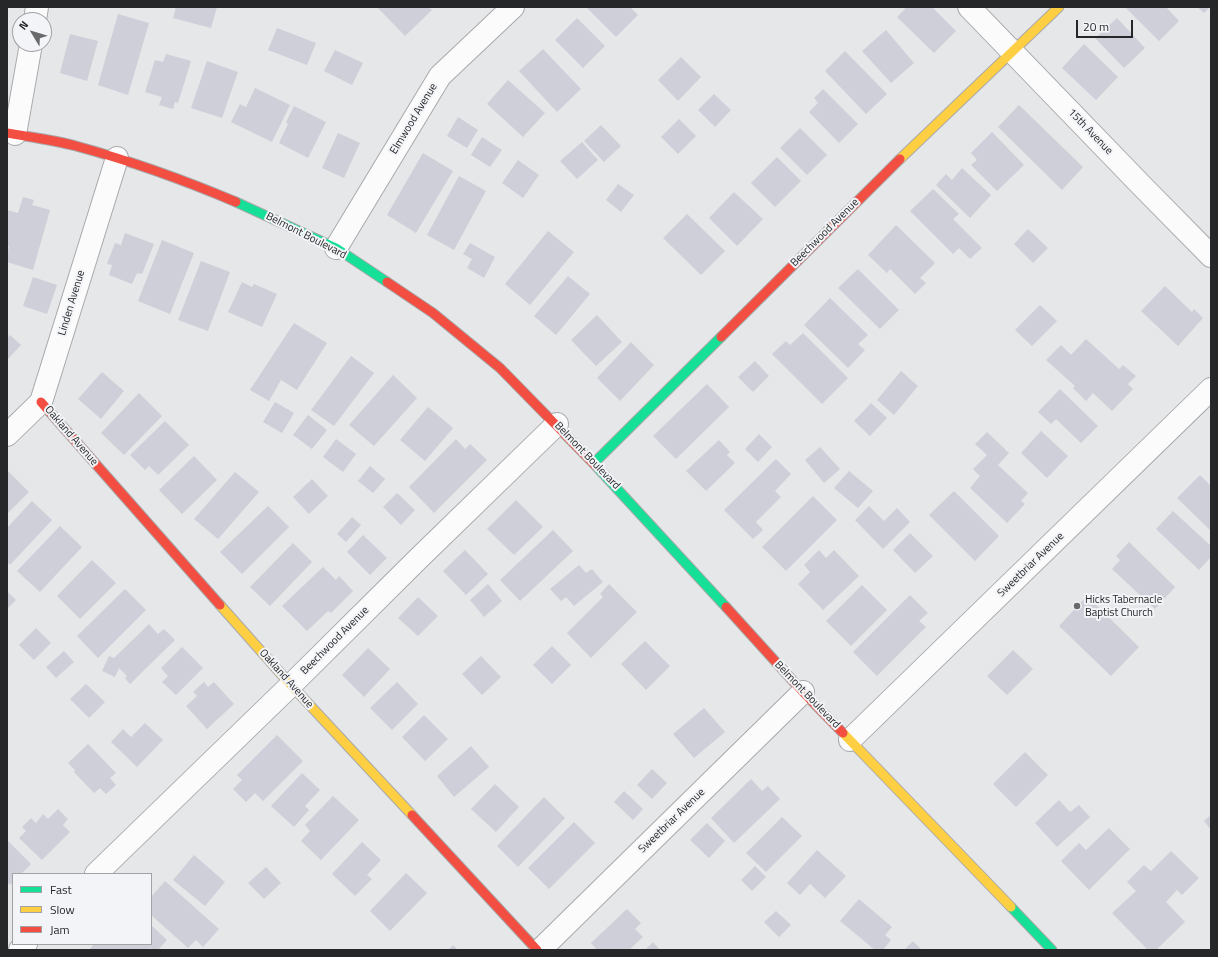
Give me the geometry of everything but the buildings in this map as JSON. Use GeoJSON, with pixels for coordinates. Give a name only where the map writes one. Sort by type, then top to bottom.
{"type":"FeatureCollection","features":[{"type":"Feature","properties":{"kind":"street","name":"Elmwood Avenue"},"geometry":{"type":"LineString","coordinates":[[336,248],[440,76],[513,7]]}},
{"type":"Feature","properties":{"kind":"street","name":"15th Avenue"},"geometry":{"type":"LineString","coordinates":[[970,7],[1211,256]]}},
{"type":"Feature","properties":{"kind":"street","name":"Beechwood Avenue"},"geometry":{"type":"LineString","coordinates":[[594,462],[914,146],[1013,53],[1059,7]]}},
{"type":"Feature","properties":{"kind":"street"},"geometry":{"type":"LineString","coordinates":[[11,134],[29,52]]}},
{"type":"Feature","properties":{"kind":"street","name":"Belmont Boulevard"},"geometry":{"type":"LineString","coordinates":[[11,134],[75,146],[187,181],[336,248],[433,313],[500,368],[594,462],[803,692],[1052,950]]}},
{"type":"Feature","properties":{"kind":"street","name":"Linden Avenue"},"geometry":{"type":"LineString","coordinates":[[7,435],[41,402],[117,158]]}},
{"type":"Feature","properties":{"kind":"street","name":"Sweetbriar Avenue"},"geometry":{"type":"LineString","coordinates":[[850,740],[1211,389]]}},
{"type":"Feature","properties":{"kind":"street","name":"Oakland Avenue"},"geometry":{"type":"LineString","coordinates":[[41,402],[291,684],[539,950]]}},
{"type":"Feature","properties":{"kind":"street","name":"Beechwood Avenue"},"geometry":{"type":"LineString","coordinates":[[97,873],[557,424]]}},
{"type":"Feature","properties":{"kind":"street","name":"Sweetbriar Avenue"},"geometry":{"type":"LineString","coordinates":[[539,950],[803,692]]}},
{"type":"Feature","properties":{"kind":"traffic: fast"},"geometry":{"type":"LineString","coordinates":[[236,202],[336,248],[387,282]]}},
{"type":"Feature","properties":{"kind":"traffic: fast"},"geometry":{"type":"LineString","coordinates":[[594,463],[721,337]]}},
{"type":"Feature","properties":{"kind":"traffic: fast"},"geometry":{"type":"LineString","coordinates":[[596,466],[726,607]]}},
{"type":"Feature","properties":{"kind":"traffic: fast"},"geometry":{"type":"LineString","coordinates":[[1011,907],[1052,950]]}},
{"type":"Feature","properties":{"kind":"traffic: slow"},"geometry":{"type":"LineString","coordinates":[[900,159],[1059,7]]}},
{"type":"Feature","properties":{"kind":"traffic: slow"},"geometry":{"type":"LineString","coordinates":[[220,605],[291,685],[412,815]]}},
{"type":"Feature","properties":{"kind":"traffic: slow"},"geometry":{"type":"LineString","coordinates":[[843,733],[1011,907]]}},
{"type":"Feature","properties":{"kind":"traffic: jam"},"geometry":{"type":"LineString","coordinates":[[7,133],[59,142],[117,158],[157,171],[236,202]]}},
{"type":"Feature","properties":{"kind":"traffic: jam"},"geometry":{"type":"LineString","coordinates":[[721,337],[900,159]]}},
{"type":"Feature","properties":{"kind":"traffic: jam"},"geometry":{"type":"LineString","coordinates":[[387,282],[433,313],[500,368],[596,466]]}},
{"type":"Feature","properties":{"kind":"traffic: jam"},"geometry":{"type":"LineString","coordinates":[[41,402],[220,605]]}},
{"type":"Feature","properties":{"kind":"traffic: jam"},"geometry":{"type":"LineString","coordinates":[[726,607],[803,692],[843,733]]}},
{"type":"Feature","properties":{"kind":"traffic: jam"},"geometry":{"type":"LineString","coordinates":[[412,815],[537,950]]}},
{"type":"Feature","properties":{"kind":"place","name":"Hicks Tabernacle Baptist Church"},"geometry":{"type":"Point","coordinates":[1077,606]}}]}
